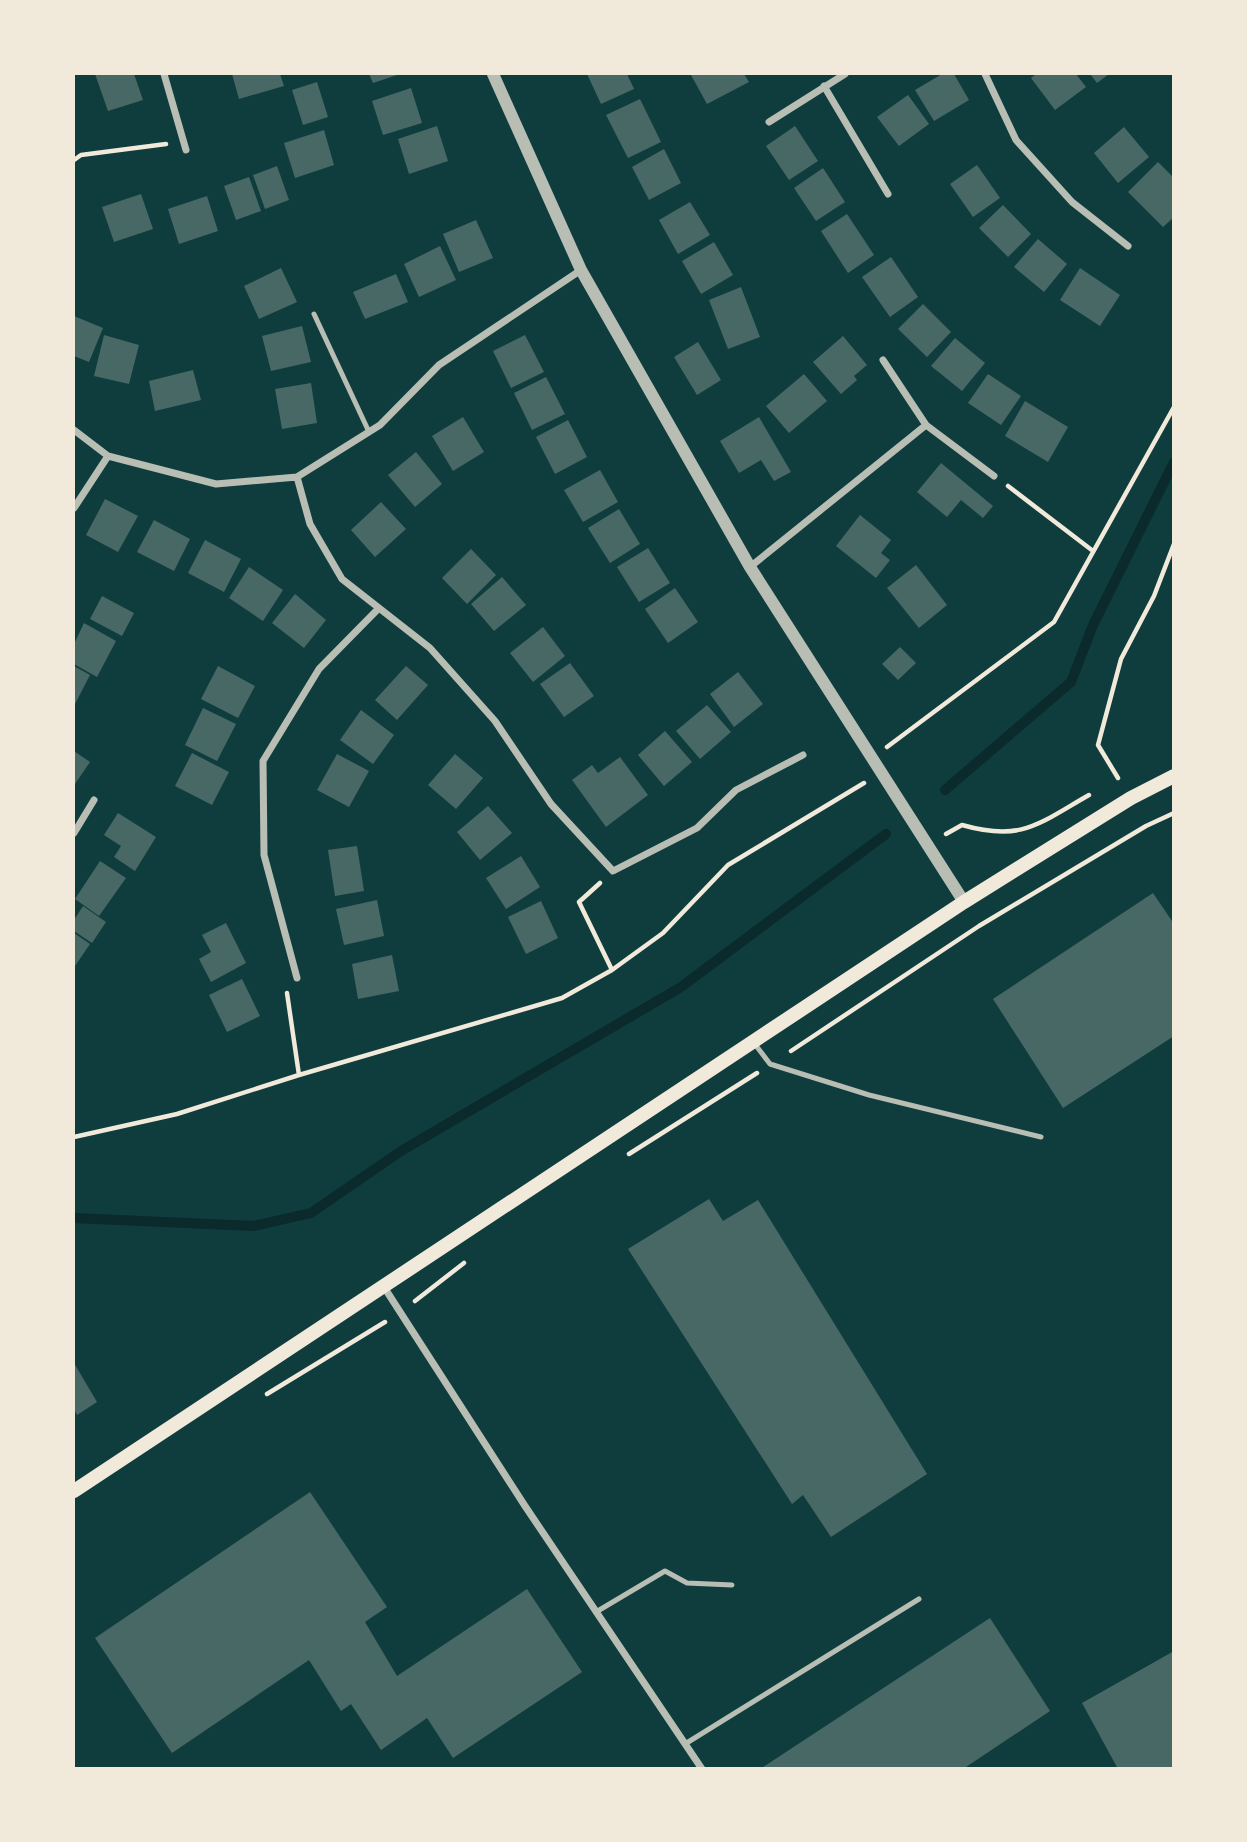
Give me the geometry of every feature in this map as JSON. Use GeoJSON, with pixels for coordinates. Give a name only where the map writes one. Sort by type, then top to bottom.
{"type":"FeatureCollection","features":[{"type":"Feature","properties":{"kind":"main road"},"geometry":{"type":"LineString","coordinates":[[74,1491],[964,902],[1131,799],[1174,776]]}},
{"type":"Feature","properties":{"kind":"street"},"geometry":{"type":"LineString","coordinates":[[164,74],[185,146]]}},
{"type":"Feature","properties":{"kind":"street"},"geometry":{"type":"LineString","coordinates":[[493,74],[581,270],[750,567],[964,902]]}},
{"type":"Feature","properties":{"kind":"street"},"geometry":{"type":"LineString","coordinates":[[769,122],[845,74]]}},
{"type":"Feature","properties":{"kind":"street"},"geometry":{"type":"LineString","coordinates":[[985,74],[1016,140],[1072,202],[1128,246]]}},
{"type":"Feature","properties":{"kind":"street"},"geometry":{"type":"LineString","coordinates":[[824,86],[888,194]]}},
{"type":"Feature","properties":{"kind":"street"},"geometry":{"type":"LineString","coordinates":[[74,430],[108,456],[216,484],[297,477],[380,425],[439,365],[581,270]]}},
{"type":"Feature","properties":{"kind":"street"},"geometry":{"type":"LineString","coordinates":[[883,360],[926,425],[994,476]]}},
{"type":"Feature","properties":{"kind":"street"},"geometry":{"type":"LineString","coordinates":[[750,567],[926,425]]}},
{"type":"Feature","properties":{"kind":"street"},"geometry":{"type":"LineString","coordinates":[[74,508],[108,456]]}},
{"type":"Feature","properties":{"kind":"street"},"geometry":{"type":"LineString","coordinates":[[297,477],[310,524],[342,579],[430,648],[487,712],[551,804],[613,872],[697,828],[736,790],[803,755]]}},
{"type":"Feature","properties":{"kind":"street"},"geometry":{"type":"LineString","coordinates":[[297,978],[264,855],[263,761],[319,669],[379,608]]}},
{"type":"Feature","properties":{"kind":"street"},"geometry":{"type":"LineString","coordinates":[[74,833],[94,800]]}},
{"type":"Feature","properties":{"kind":"street"},"geometry":{"type":"LineString","coordinates":[[384,1287],[702,1769]]}},
{"type":"Feature","properties":{"kind":"lane"},"geometry":{"type":"LineString","coordinates":[[314,314],[369,432]]}},
{"type":"Feature","properties":{"kind":"lane"},"geometry":{"type":"LineString","coordinates":[[754,1043],[770,1064],[869,1095],[1041,1137]]}},
{"type":"Feature","properties":{"kind":"lane"},"geometry":{"type":"LineString","coordinates":[[596,1612],[665,1571],[687,1583],[732,1585]]}},
{"type":"Feature","properties":{"kind":"lane"},"geometry":{"type":"LineString","coordinates":[[685,1744],[919,1599]]}},
{"type":"Feature","properties":{"kind":"path"},"geometry":{"type":"LineString","coordinates":[[74,160],[81,155],[185,146]]}},
{"type":"Feature","properties":{"kind":"path"},"geometry":{"type":"LineString","coordinates":[[871,760],[1054,622],[1174,407]]}},
{"type":"Feature","properties":{"kind":"path"},"geometry":{"type":"LineString","coordinates":[[994,476],[1093,551]]}},
{"type":"Feature","properties":{"kind":"path"},"geometry":{"type":"LineString","coordinates":[[1107,784],[1118,778],[1098,745],[1121,659],[1154,596],[1174,544]]}},
{"type":"Feature","properties":{"kind":"path"},"geometry":{"type":"LineString","coordinates":[[74,1137],[177,1114],[299,1075],[562,998],[612,970],[663,933],[728,865],[880,774]]}},
{"type":"Feature","properties":{"kind":"path"},"geometry":{"type":"LineString","coordinates":[[928,846],[962,825],[988,832],[1027,830],[1095,791]]}},
{"type":"Feature","properties":{"kind":"path"},"geometry":{"type":"LineString","coordinates":[[623,1158],[979,926],[1146,826],[1174,813]]}},
{"type":"Feature","properties":{"kind":"path"},"geometry":{"type":"LineString","coordinates":[[612,970],[579,902],[613,872]]}},
{"type":"Feature","properties":{"kind":"path"},"geometry":{"type":"LineString","coordinates":[[297,978],[286,995],[299,1075]]}},
{"type":"Feature","properties":{"kind":"building"},"geometry":{"type":"Polygon","coordinates":[[[95,74],[134,74],[143,100],[108,111],[95,74]]]}},
{"type":"Feature","properties":{"kind":"building"},"geometry":{"type":"Polygon","coordinates":[[[232,74],[280,74],[284,86],[239,99],[232,74]]]}},
{"type":"Feature","properties":{"kind":"building"},"geometry":{"type":"Polygon","coordinates":[[[369,74],[400,74],[373,83],[369,74]]]}},
{"type":"Feature","properties":{"kind":"building"},"geometry":{"type":"Polygon","coordinates":[[[587,74],[627,74],[634,89],[601,104],[587,74]]]}},
{"type":"Feature","properties":{"kind":"building"},"geometry":{"type":"Polygon","coordinates":[[[744,74],[749,82],[707,104],[691,75],[744,74]]]}},
{"type":"Feature","properties":{"kind":"building"},"geometry":{"type":"Polygon","coordinates":[[[942,74],[954,74],[969,100],[934,121],[915,90],[942,74]]]}},
{"type":"Feature","properties":{"kind":"building"},"geometry":{"type":"Polygon","coordinates":[[[1036,74],[1076,74],[1086,87],[1055,110],[1031,78],[1036,74]]]}},
{"type":"Feature","properties":{"kind":"building"},"geometry":{"type":"Polygon","coordinates":[[[1090,74],[1109,74],[1097,83],[1090,74]]]}},
{"type":"Feature","properties":{"kind":"building"},"geometry":{"type":"Polygon","coordinates":[[[317,82],[328,117],[303,125],[292,90],[317,82]]]}},
{"type":"Feature","properties":{"kind":"building"},"geometry":{"type":"Polygon","coordinates":[[[411,88],[422,123],[383,135],[372,101],[411,88]]]}},
{"type":"Feature","properties":{"kind":"building"},"geometry":{"type":"Polygon","coordinates":[[[908,95],[929,124],[899,146],[877,117],[908,95]]]}},
{"type":"Feature","properties":{"kind":"building"},"geometry":{"type":"Polygon","coordinates":[[[640,99],[661,142],[628,158],[606,115],[640,99]]]}},
{"type":"Feature","properties":{"kind":"building"},"geometry":{"type":"Polygon","coordinates":[[[437,126],[448,161],[409,174],[398,139],[437,126]]]}},
{"type":"Feature","properties":{"kind":"building"},"geometry":{"type":"Polygon","coordinates":[[[795,126],[818,161],[789,180],[766,146],[795,126]]]}},
{"type":"Feature","properties":{"kind":"building"},"geometry":{"type":"Polygon","coordinates":[[[1124,127],[1149,157],[1118,183],[1094,153],[1124,127]]]}},
{"type":"Feature","properties":{"kind":"building"},"geometry":{"type":"Polygon","coordinates":[[[324,130],[334,165],[295,178],[284,143],[324,130]]]}},
{"type":"Feature","properties":{"kind":"building"},"geometry":{"type":"Polygon","coordinates":[[[664,149],[681,183],[649,200],[632,167],[664,149]]]}},
{"type":"Feature","properties":{"kind":"building"},"geometry":{"type":"Polygon","coordinates":[[[1158,162],[1174,178],[1174,217],[1163,227],[1128,192],[1158,162]]]}},
{"type":"Feature","properties":{"kind":"building"},"geometry":{"type":"Polygon","coordinates":[[[977,165],[1000,198],[973,217],[950,184],[977,165]]]}},
{"type":"Feature","properties":{"kind":"building"},"geometry":{"type":"Polygon","coordinates":[[[277,166],[289,200],[265,209],[253,175],[277,166]]]}},
{"type":"Feature","properties":{"kind":"building"},"geometry":{"type":"Polygon","coordinates":[[[823,168],[845,202],[816,221],[794,188],[823,168]]]}},
{"type":"Feature","properties":{"kind":"building"},"geometry":{"type":"Polygon","coordinates":[[[249,177],[261,211],[236,220],[224,186],[249,177]]]}},
{"type":"Feature","properties":{"kind":"building"},"geometry":{"type":"Polygon","coordinates":[[[141,194],[153,229],[114,242],[102,207],[141,194]]]}},
{"type":"Feature","properties":{"kind":"building"},"geometry":{"type":"Polygon","coordinates":[[[207,196],[218,231],[179,244],[168,209],[207,196]]]}},
{"type":"Feature","properties":{"kind":"building"},"geometry":{"type":"Polygon","coordinates":[[[690,202],[710,235],[678,254],[659,220],[690,202]]]}},
{"type":"Feature","properties":{"kind":"building"},"geometry":{"type":"Polygon","coordinates":[[[1003,205],[1031,234],[1008,257],[979,228],[1003,205]]]}},
{"type":"Feature","properties":{"kind":"building"},"geometry":{"type":"Polygon","coordinates":[[[847,214],[874,255],[848,273],[821,231],[847,214]]]}},
{"type":"Feature","properties":{"kind":"building"},"geometry":{"type":"Polygon","coordinates":[[[476,220],[493,258],[459,272],[443,234],[476,220]]]}},
{"type":"Feature","properties":{"kind":"building"},"geometry":{"type":"Polygon","coordinates":[[[1038,239],[1067,264],[1044,292],[1014,267],[1038,239]]]}},
{"type":"Feature","properties":{"kind":"building"},"geometry":{"type":"Polygon","coordinates":[[[714,242],[733,275],[701,294],[682,261],[714,242]]]}},
{"type":"Feature","properties":{"kind":"building"},"geometry":{"type":"Polygon","coordinates":[[[440,246],[456,280],[419,297],[404,264],[440,246]]]}},
{"type":"Feature","properties":{"kind":"building"},"geometry":{"type":"Polygon","coordinates":[[[891,257],[918,297],[890,317],[862,277],[891,257]]]}},
{"type":"Feature","properties":{"kind":"building"},"geometry":{"type":"Polygon","coordinates":[[[281,268],[297,302],[259,319],[244,286],[281,268]]]}},
{"type":"Feature","properties":{"kind":"building"},"geometry":{"type":"Polygon","coordinates":[[[1080,268],[1120,295],[1100,326],[1060,300],[1080,268]]]}},
{"type":"Feature","properties":{"kind":"building"},"geometry":{"type":"Polygon","coordinates":[[[396,274],[408,302],[365,319],[353,292],[396,274]]]}},
{"type":"Feature","properties":{"kind":"building"},"geometry":{"type":"Polygon","coordinates":[[[741,287],[760,337],[728,349],[709,300],[741,287]]]}},
{"type":"Feature","properties":{"kind":"building"},"geometry":{"type":"Polygon","coordinates":[[[923,304],[951,332],[927,357],[898,329],[923,304]]]}},
{"type":"Feature","properties":{"kind":"building"},"geometry":{"type":"Polygon","coordinates":[[[74,316],[103,328],[89,362],[74,356],[74,316]]]}},
{"type":"Feature","properties":{"kind":"building"},"geometry":{"type":"Polygon","coordinates":[[[302,326],[311,362],[271,371],[262,336],[302,326]]]}},
{"type":"Feature","properties":{"kind":"building"},"geometry":{"type":"Polygon","coordinates":[[[104,335],[139,345],[129,384],[94,376],[104,335]]]}},
{"type":"Feature","properties":{"kind":"building"},"geometry":{"type":"Polygon","coordinates":[[[525,335],[544,372],[511,388],[493,351],[525,335]]]}},
{"type":"Feature","properties":{"kind":"building"},"geometry":{"type":"Polygon","coordinates":[[[843,336],[867,365],[854,376],[857,380],[841,394],[813,362],[843,336]]]}},
{"type":"Feature","properties":{"kind":"building"},"geometry":{"type":"Polygon","coordinates":[[[955,338],[985,363],[962,391],[931,366],[955,338]]]}},
{"type":"Feature","properties":{"kind":"building"},"geometry":{"type":"Polygon","coordinates":[[[698,342],[721,380],[697,395],[674,357],[698,342]]]}},
{"type":"Feature","properties":{"kind":"building"},"geometry":{"type":"Polygon","coordinates":[[[193,370],[201,400],[155,411],[149,381],[193,370]]]}},
{"type":"Feature","properties":{"kind":"building"},"geometry":{"type":"Polygon","coordinates":[[[804,374],[827,401],[789,433],[766,406],[804,374]]]}},
{"type":"Feature","properties":{"kind":"building"},"geometry":{"type":"Polygon","coordinates":[[[988,374],[1021,396],[1001,425],[968,403],[988,374]]]}},
{"type":"Feature","properties":{"kind":"building"},"geometry":{"type":"Polygon","coordinates":[[[546,377],[565,414],[532,430],[514,393],[546,377]]]}},
{"type":"Feature","properties":{"kind":"building"},"geometry":{"type":"Polygon","coordinates":[[[311,383],[317,423],[282,429],[275,389],[311,383]]]}},
{"type":"Feature","properties":{"kind":"building"},"geometry":{"type":"Polygon","coordinates":[[[1025,401],[1068,427],[1048,462],[1005,436],[1025,401]]]}},
{"type":"Feature","properties":{"kind":"building"},"geometry":{"type":"Polygon","coordinates":[[[463,417],[484,452],[453,471],[432,436],[463,417]]]}},
{"type":"Feature","properties":{"kind":"building"},"geometry":{"type":"Polygon","coordinates":[[[759,417],[791,472],[774,481],[761,460],[739,473],[720,441],[759,417]]]}},
{"type":"Feature","properties":{"kind":"building"},"geometry":{"type":"Polygon","coordinates":[[[568,420],[587,457],[555,474],[536,437],[568,420]]]}},
{"type":"Feature","properties":{"kind":"building"},"geometry":{"type":"Polygon","coordinates":[[[416,452],[442,484],[415,507],[388,475],[416,452]]]}},
{"type":"Feature","properties":{"kind":"building"},"geometry":{"type":"Polygon","coordinates":[[[941,463],[993,506],[983,518],[961,500],[947,517],[917,492],[941,463]]]}},
{"type":"Feature","properties":{"kind":"building"},"geometry":{"type":"Polygon","coordinates":[[[600,470],[618,502],[583,522],[564,490],[600,470]]]}},
{"type":"Feature","properties":{"kind":"building"},"geometry":{"type":"Polygon","coordinates":[[[105,499],[138,516],[118,552],[86,535],[105,499]]]}},
{"type":"Feature","properties":{"kind":"building"},"geometry":{"type":"Polygon","coordinates":[[[381,502],[406,529],[375,557],[351,530],[381,502]]]}},
{"type":"Feature","properties":{"kind":"building"},"geometry":{"type":"Polygon","coordinates":[[[619,509],[640,544],[610,563],[588,528],[619,509]]]}},
{"type":"Feature","properties":{"kind":"building"},"geometry":{"type":"Polygon","coordinates":[[[860,515],[891,540],[881,553],[890,560],[876,578],[836,546],[860,515]]]}},
{"type":"Feature","properties":{"kind":"building"},"geometry":{"type":"Polygon","coordinates":[[[154,520],[190,539],[174,571],[137,552],[154,520]]]}},
{"type":"Feature","properties":{"kind":"building"},"geometry":{"type":"Polygon","coordinates":[[[205,540],[241,559],[224,592],[188,573],[205,540]]]}},
{"type":"Feature","properties":{"kind":"building"},"geometry":{"type":"Polygon","coordinates":[[[648,548],[670,583],[639,602],[617,567],[648,548]]]}},
{"type":"Feature","properties":{"kind":"building"},"geometry":{"type":"Polygon","coordinates":[[[471,549],[496,575],[467,604],[442,578],[471,549]]]}},
{"type":"Feature","properties":{"kind":"building"},"geometry":{"type":"Polygon","coordinates":[[[916,565],[947,605],[919,628],[887,588],[916,565]]]}},
{"type":"Feature","properties":{"kind":"building"},"geometry":{"type":"Polygon","coordinates":[[[249,567],[283,590],[263,621],[229,598],[249,567]]]}},
{"type":"Feature","properties":{"kind":"building"},"geometry":{"type":"Polygon","coordinates":[[[502,577],[526,605],[494,631],[471,604],[502,577]]]}},
{"type":"Feature","properties":{"kind":"building"},"geometry":{"type":"Polygon","coordinates":[[[675,588],[698,622],[668,643],[645,609],[675,588]]]}},
{"type":"Feature","properties":{"kind":"building"},"geometry":{"type":"Polygon","coordinates":[[[295,594],[326,620],[304,648],[272,623],[295,594]]]}},
{"type":"Feature","properties":{"kind":"building"},"geometry":{"type":"Polygon","coordinates":[[[102,596],[134,613],[122,636],[90,619],[102,596]]]}},
{"type":"Feature","properties":{"kind":"building"},"geometry":{"type":"Polygon","coordinates":[[[84,623],[116,641],[97,677],[74,664],[74,644],[84,623]]]}},
{"type":"Feature","properties":{"kind":"building"},"geometry":{"type":"Polygon","coordinates":[[[543,627],[565,656],[533,682],[510,653],[543,627]]]}},
{"type":"Feature","properties":{"kind":"building"},"geometry":{"type":"Polygon","coordinates":[[[900,647],[916,663],[898,680],[882,664],[900,647]]]}},
{"type":"Feature","properties":{"kind":"building"},"geometry":{"type":"Polygon","coordinates":[[[570,663],[594,696],[564,717],[540,684],[570,663]]]}},
{"type":"Feature","properties":{"kind":"building"},"geometry":{"type":"Polygon","coordinates":[[[74,666],[90,675],[74,706],[74,666]]]}},
{"type":"Feature","properties":{"kind":"building"},"geometry":{"type":"Polygon","coordinates":[[[218,666],[255,686],[238,718],[201,699],[218,666]]]}},
{"type":"Feature","properties":{"kind":"building"},"geometry":{"type":"Polygon","coordinates":[[[406,666],[428,685],[397,720],[375,700],[406,666]]]}},
{"type":"Feature","properties":{"kind":"building"},"geometry":{"type":"Polygon","coordinates":[[[738,672],[763,704],[734,727],[710,694],[738,672]]]}},
{"type":"Feature","properties":{"kind":"building"},"geometry":{"type":"Polygon","coordinates":[[[707,705],[731,732],[700,759],[676,731],[707,705]]]}},
{"type":"Feature","properties":{"kind":"building"},"geometry":{"type":"Polygon","coordinates":[[[203,708],[236,724],[217,761],[185,745],[203,708]]]}},
{"type":"Feature","properties":{"kind":"building"},"geometry":{"type":"Polygon","coordinates":[[[361,710],[394,735],[373,764],[340,740],[361,710]]]}},
{"type":"Feature","properties":{"kind":"building"},"geometry":{"type":"Polygon","coordinates":[[[665,731],[692,762],[664,786],[638,755],[665,731]]]}},
{"type":"Feature","properties":{"kind":"building"},"geometry":{"type":"Polygon","coordinates":[[[74,751],[90,762],[75,784],[74,783],[74,751]]]}},
{"type":"Feature","properties":{"kind":"building"},"geometry":{"type":"Polygon","coordinates":[[[192,753],[229,772],[212,805],[175,786],[192,753]]]}},
{"type":"Feature","properties":{"kind":"building"},"geometry":{"type":"Polygon","coordinates":[[[337,754],[369,771],[349,807],[317,790],[337,754]]]}},
{"type":"Feature","properties":{"kind":"building"},"geometry":{"type":"Polygon","coordinates":[[[455,754],[483,778],[456,809],[428,785],[455,754]]]}},
{"type":"Feature","properties":{"kind":"building"},"geometry":{"type":"Polygon","coordinates":[[[620,757],[648,795],[606,827],[572,780],[592,765],[598,773],[620,757]]]}},
{"type":"Feature","properties":{"kind":"building"},"geometry":{"type":"Polygon","coordinates":[[[488,806],[512,833],[480,860],[457,832],[488,806]]]}},
{"type":"Feature","properties":{"kind":"building"},"geometry":{"type":"Polygon","coordinates":[[[118,813],[156,837],[135,871],[114,857],[121,846],[104,835],[118,813]]]}},
{"type":"Feature","properties":{"kind":"building"},"geometry":{"type":"Polygon","coordinates":[[[357,846],[364,891],[335,896],[328,850],[357,846]]]}},
{"type":"Feature","properties":{"kind":"building"},"geometry":{"type":"Polygon","coordinates":[[[521,856],[540,887],[506,909],[486,878],[521,856]]]}},
{"type":"Feature","properties":{"kind":"building"},"geometry":{"type":"Polygon","coordinates":[[[100,861],[126,878],[99,916],[75,899],[100,861]]]}},
{"type":"Feature","properties":{"kind":"building"},"geometry":{"type":"Polygon","coordinates":[[[1153,893],[1174,924],[1174,1036],[1063,1108],[993,999],[1153,893]]]}},
{"type":"Feature","properties":{"kind":"building"},"geometry":{"type":"Polygon","coordinates":[[[377,900],[384,936],[344,945],[336,909],[377,900]]]}},
{"type":"Feature","properties":{"kind":"building"},"geometry":{"type":"Polygon","coordinates":[[[541,901],[558,938],[526,954],[508,917],[541,901]]]}},
{"type":"Feature","properties":{"kind":"building"},"geometry":{"type":"Polygon","coordinates":[[[83,906],[106,922],[92,943],[74,931],[74,920],[83,906]]]}},
{"type":"Feature","properties":{"kind":"building"},"geometry":{"type":"Polygon","coordinates":[[[226,923],[246,963],[211,982],[199,959],[211,952],[202,935],[226,923]]]}},
{"type":"Feature","properties":{"kind":"building"},"geometry":{"type":"Polygon","coordinates":[[[74,933],[90,944],[75,966],[74,965],[74,933]]]}},
{"type":"Feature","properties":{"kind":"building"},"geometry":{"type":"Polygon","coordinates":[[[392,955],[399,991],[358,999],[352,964],[392,955]]]}},
{"type":"Feature","properties":{"kind":"building"},"geometry":{"type":"Polygon","coordinates":[[[242,979],[260,1016],[227,1032],[209,995],[242,979]]]}},
{"type":"Feature","properties":{"kind":"building"},"geometry":{"type":"Polygon","coordinates":[[[709,1199],[723,1221],[758,1200],[927,1474],[831,1537],[803,1495],[792,1504],[628,1249],[709,1199]]]}},
{"type":"Feature","properties":{"kind":"building"},"geometry":{"type":"Polygon","coordinates":[[[74,1363],[97,1402],[77,1415],[74,1409],[74,1363]]]}},
{"type":"Feature","properties":{"kind":"building"},"geometry":{"type":"Polygon","coordinates":[[[310,1492],[387,1607],[365,1622],[397,1676],[527,1589],[582,1672],[453,1758],[427,1718],[381,1750],[351,1704],[341,1711],[309,1660],[172,1753],[95,1638],[310,1492]]]}},
{"type":"Feature","properties":{"kind":"building"},"geometry":{"type":"Polygon","coordinates":[[[990,1618],[1050,1711],[963,1769],[760,1769],[990,1618]]]}},
{"type":"Feature","properties":{"kind":"building"},"geometry":{"type":"Polygon","coordinates":[[[1174,1651],[1174,1769],[1118,1769],[1082,1703],[1174,1651]]]}},
{"type":"Feature","properties":{"kind":"waterway"},"geometry":{"type":"LineString","coordinates":[[945,790],[1071,682],[1093,625],[1174,462]]}},
{"type":"Feature","properties":{"kind":"waterway"},"geometry":{"type":"LineString","coordinates":[[74,1218],[254,1226],[311,1213],[401,1151],[681,987],[886,834]]}}]}
